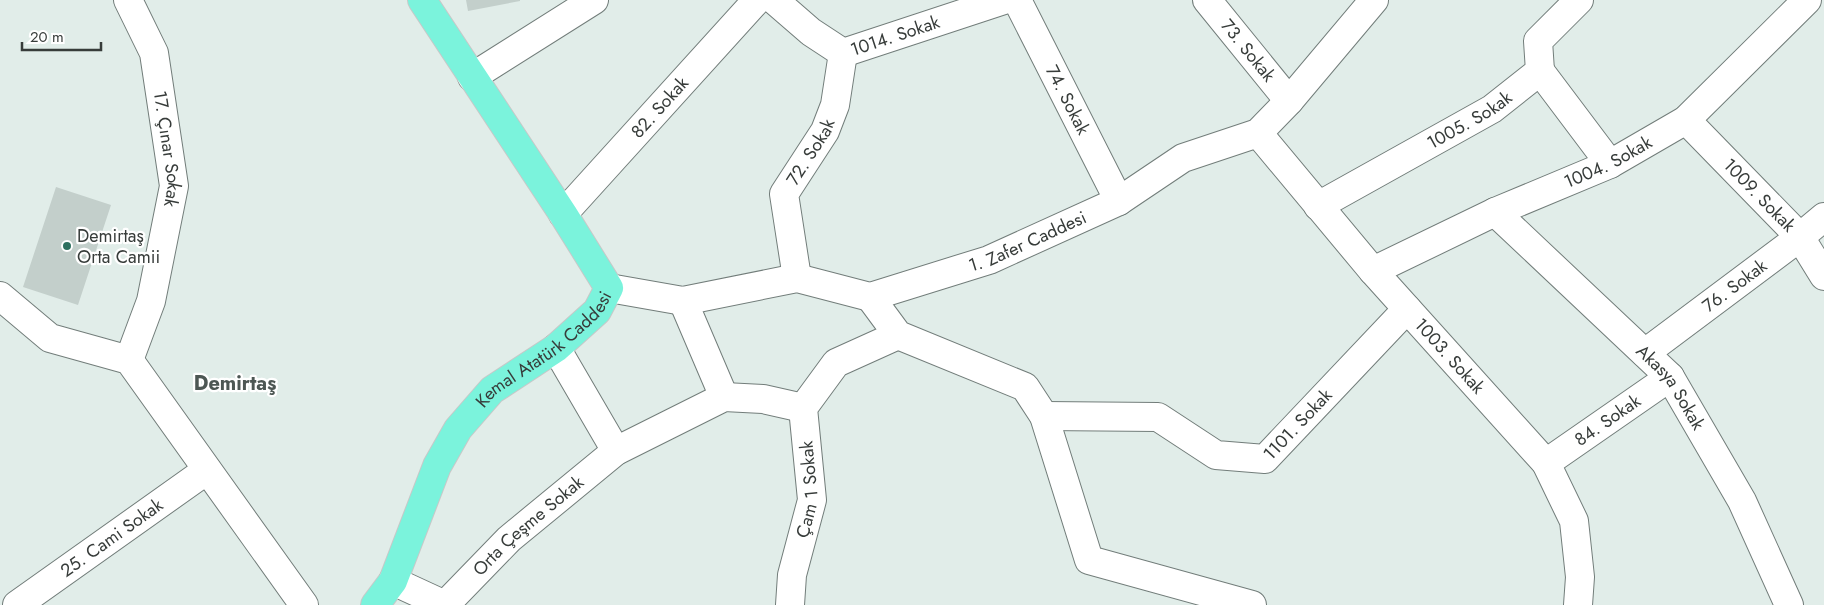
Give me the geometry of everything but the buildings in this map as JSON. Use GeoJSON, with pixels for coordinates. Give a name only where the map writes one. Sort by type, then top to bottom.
{"type":"FeatureCollection","features":[{"type":"Feature","properties":{"kind":"main road","name":"Kemal Atatürk Caddesi"},"geometry":{"type":"LineString","coordinates":[[375,605],[393,581],[437,466],[458,429],[492,390],[556,348],[596,311],[609,288],[563,214],[422,0]]}},
{"type":"Feature","properties":{"kind":"street","name":"17. Çınar Sokak"},"geometry":{"type":"LineString","coordinates":[[128,0],[154,53],[174,186],[151,301],[129,360]]}},
{"type":"Feature","properties":{"kind":"street"},"geometry":{"type":"LineString","coordinates":[[472,77],[594,0]]}},
{"type":"Feature","properties":{"kind":"street","name":"82. Sokak"},"geometry":{"type":"LineString","coordinates":[[563,214],[757,0]]}},
{"type":"Feature","properties":{"kind":"street","name":"1014. Sokak"},"geometry":{"type":"LineString","coordinates":[[774,0],[811,32],[843,54],[1004,0]]}},
{"type":"Feature","properties":{"kind":"street","name":"74. Sokak"},"geometry":{"type":"LineString","coordinates":[[1017,0],[1119,201]]}},
{"type":"Feature","properties":{"kind":"street","name":"73. Sokak"},"geometry":{"type":"LineString","coordinates":[[1208,0],[1289,101]]}},
{"type":"Feature","properties":{"kind":"street","name":"1. Zafer Caddesi"},"geometry":{"type":"LineString","coordinates":[[870,297],[989,260],[1119,201],[1183,158],[1258,133],[1289,101],[1374,0]]}},
{"type":"Feature","properties":{"kind":"street"},"geometry":{"type":"LineString","coordinates":[[1578,0],[1538,41],[1540,71],[1610,164]]}},
{"type":"Feature","properties":{"kind":"street","name":"1004. Sokak"},"geometry":{"type":"LineString","coordinates":[[1373,271],[1496,212],[1610,164],[1686,120],[1807,0]]}},
{"type":"Feature","properties":{"kind":"street","name":"72. Sokak"},"geometry":{"type":"LineString","coordinates":[[797,278],[784,194],[825,131],[835,105],[843,54]]}},
{"type":"Feature","properties":{"kind":"street","name":"1005. Sokak"},"geometry":{"type":"LineString","coordinates":[[1318,206],[1492,109],[1540,71]]}},
{"type":"Feature","properties":{"kind":"street","name":"1009. Sokak"},"geometry":{"type":"LineString","coordinates":[[1686,120],[1800,237],[1824,276]]}},
{"type":"Feature","properties":{"kind":"street","name":"1003. Sokak"},"geometry":{"type":"LineString","coordinates":[[1258,133],[1373,271],[1546,463],[1574,520],[1580,578],[1578,605]]}},
{"type":"Feature","properties":{"kind":"street","name":"Akasya Sokak"},"geometry":{"type":"LineString","coordinates":[[1496,212],[1670,376],[1742,501],[1789,605]]}},
{"type":"Feature","properties":{"kind":"street","name":"76. Sokak"},"geometry":{"type":"LineString","coordinates":[[1645,353],[1824,217]]}},
{"type":"Feature","properties":{"kind":"street"},"geometry":{"type":"LineString","coordinates":[[609,288],[683,301],[797,278],[870,297],[898,335],[1025,387],[1044,416],[1089,560],[1252,605]]}},
{"type":"Feature","properties":{"kind":"street"},"geometry":{"type":"LineString","coordinates":[[0,296],[50,338],[129,360],[304,605]]}},
{"type":"Feature","properties":{"kind":"street"},"geometry":{"type":"LineString","coordinates":[[683,301],[724,397]]}},
{"type":"Feature","properties":{"kind":"street","name":"1101. Sokak"},"geometry":{"type":"LineString","coordinates":[[1044,416],[1158,417],[1216,455],[1265,459],[1407,309]]}},
{"type":"Feature","properties":{"kind":"street"},"geometry":{"type":"LineString","coordinates":[[803,408],[836,363],[898,335]]}},
{"type":"Feature","properties":{"kind":"street"},"geometry":{"type":"LineString","coordinates":[[556,348],[616,451]]}},
{"type":"Feature","properties":{"kind":"street","name":"84. Sokak"},"geometry":{"type":"LineString","coordinates":[[1546,463],[1670,376]]}},
{"type":"Feature","properties":{"kind":"street","name":"Orta Çeşme Sokak"},"geometry":{"type":"LineString","coordinates":[[445,605],[509,539],[616,451],[724,397],[763,399],[803,408]]}},
{"type":"Feature","properties":{"kind":"street","name":"Çam 1 Sokak"},"geometry":{"type":"LineString","coordinates":[[790,605],[792,575],[812,500],[803,408]]}},
{"type":"Feature","properties":{"kind":"street","name":"25. Cami Sokak"},"geometry":{"type":"LineString","coordinates":[[17,605],[208,470]]}},
{"type":"Feature","properties":{"kind":"street"},"geometry":{"type":"LineString","coordinates":[[393,581],[445,605]]}},
{"type":"Feature","properties":{"kind":"place","name":"Demirtaş Orta Camii"},"geometry":{"type":"Point","coordinates":[67,246]}},
{"type":"Feature","properties":{"kind":"district","name":"Demirtaş"},"geometry":{"type":"Point","coordinates":[235,383]}}]}
